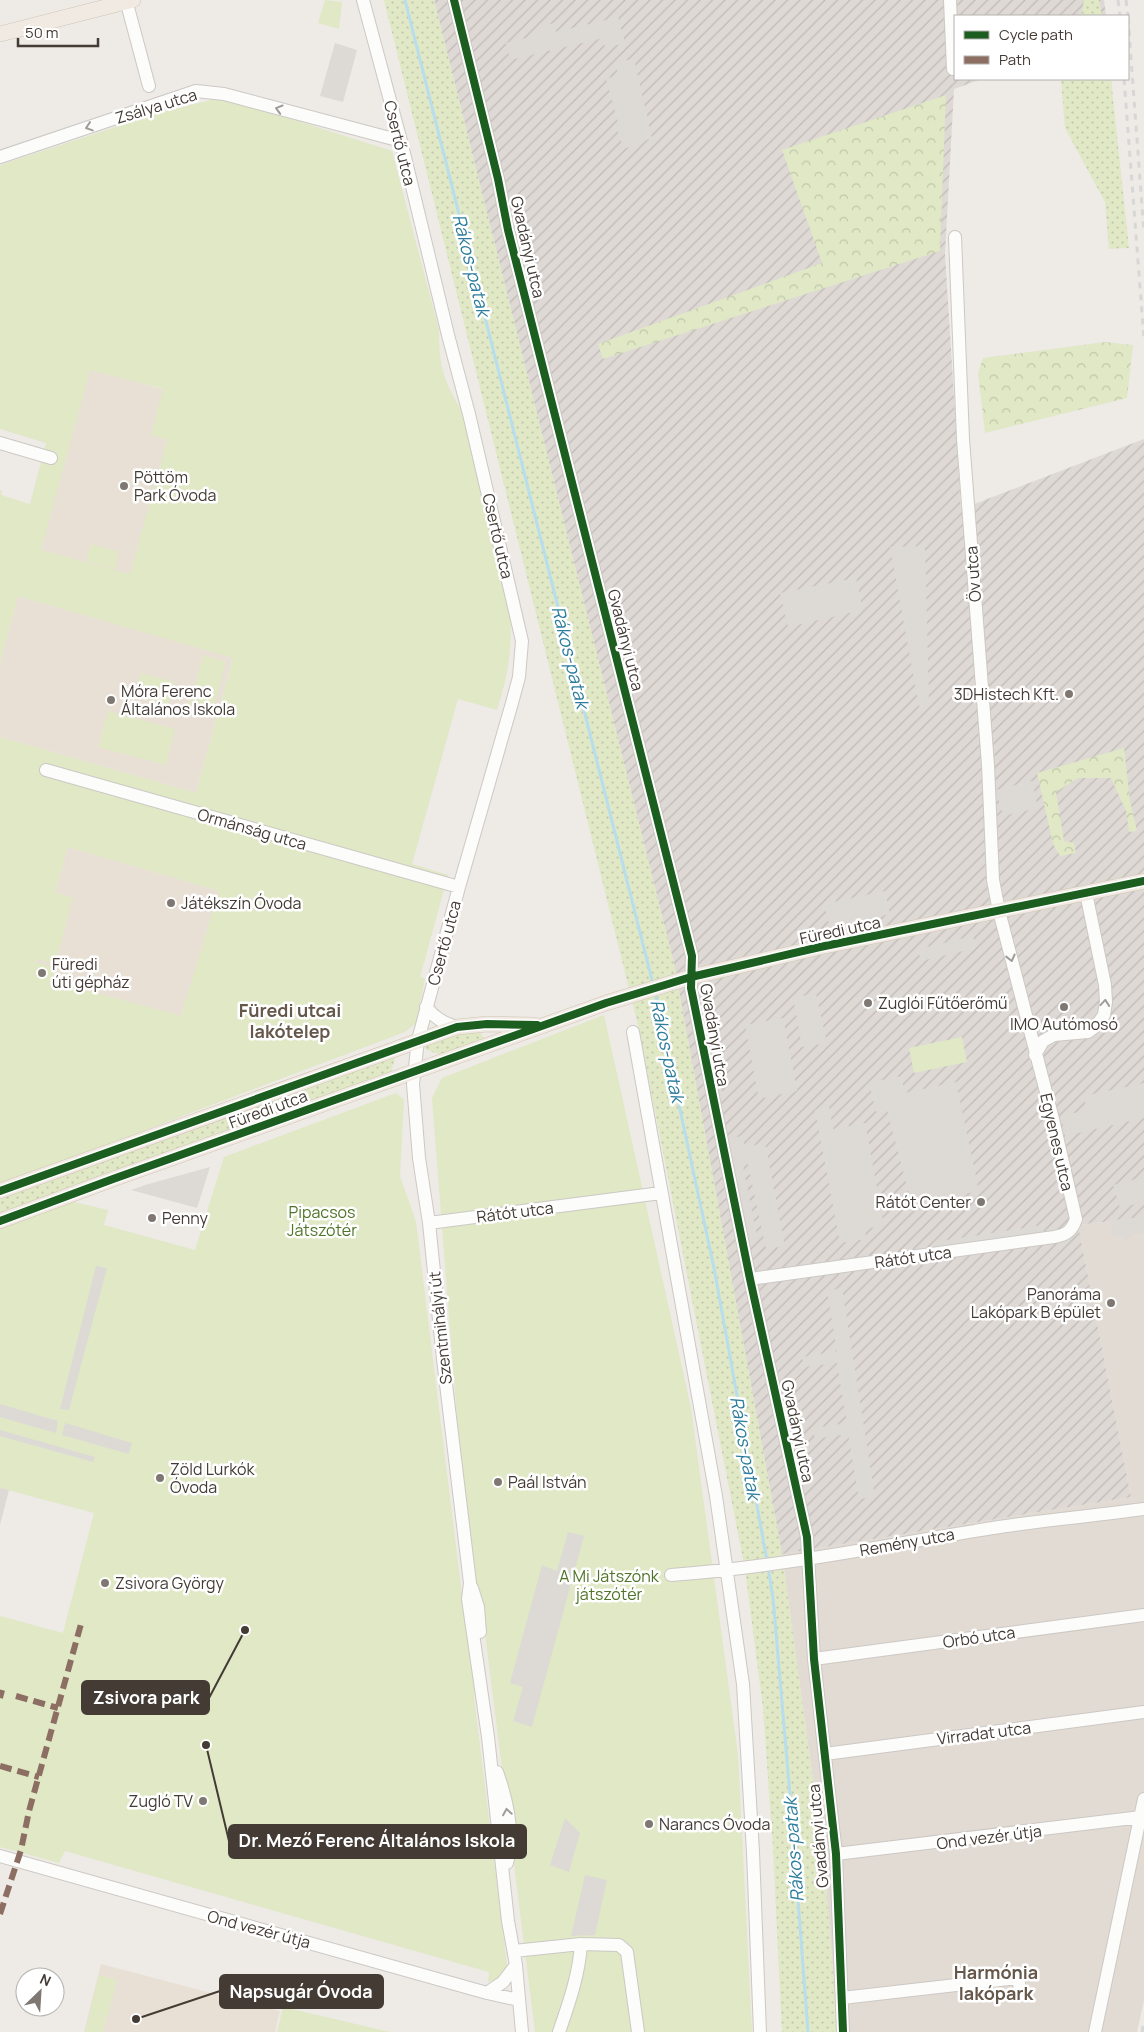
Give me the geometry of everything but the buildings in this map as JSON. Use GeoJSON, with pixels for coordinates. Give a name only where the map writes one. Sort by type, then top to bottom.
{"type":"FeatureCollection","features":[{"type":"Feature","properties":{"kind":"main road"},"geometry":{"type":"LineString","coordinates":[[0,34],[129,1]]}},
{"type":"Feature","properties":{"kind":"main road","name":"Füredi utca"},"geometry":{"type":"LineString","coordinates":[[0,1221],[547,1025],[691,977],[820,947],[1144,881]]}},
{"type":"Feature","properties":{"kind":"main road","name":"Füredi utca"},"geometry":{"type":"LineString","coordinates":[[0,1192],[456,1027],[487,1024],[547,1025]]}},
{"type":"Feature","properties":{"kind":"street","name":"Csertő utca"},"geometry":{"type":"LineString","coordinates":[[363,0],[401,141],[469,414],[522,641],[519,677],[426,1007],[418,1040],[414,1072]]}},
{"type":"Feature","properties":{"kind":"street","name":"Gvadányi utca"},"geometry":{"type":"LineString","coordinates":[[454,0],[498,179],[508,230],[692,956],[691,988],[750,1280],[807,1537],[814,1660],[836,1854],[843,2032]]}},
{"type":"Feature","properties":{"kind":"street"},"geometry":{"type":"LineString","coordinates":[[950,0],[953,69]]}},
{"type":"Feature","properties":{"kind":"street"},"geometry":{"type":"LineString","coordinates":[[129,1],[148,86]]}},
{"type":"Feature","properties":{"kind":"street","name":"Zsálya utca"},"geometry":{"type":"LineString","coordinates":[[0,156],[196,91],[224,94],[401,141]]}},
{"type":"Feature","properties":{"kind":"street","name":"Öv utca"},"geometry":{"type":"LineString","coordinates":[[955,237],[963,439],[988,765],[993,880],[999,910]]}},
{"type":"Feature","properties":{"kind":"street"},"geometry":{"type":"LineString","coordinates":[[0,443],[51,458]]}},
{"type":"Feature","properties":{"kind":"street","name":"Ormánság utca"},"geometry":{"type":"LineString","coordinates":[[46,770],[459,888]]}},
{"type":"Feature","properties":{"kind":"street"},"geometry":{"type":"LineString","coordinates":[[1036,1055],[1043,1041],[1054,1035],[1088,1032],[1097,1025],[1104,1015],[1106,1002],[1105,985],[1086,892]]}},
{"type":"Feature","properties":{"kind":"street","name":"Egyenes utca"},"geometry":{"type":"LineString","coordinates":[[999,910],[1076,1219],[1073,1228]]}},
{"type":"Feature","properties":{"kind":"street"},"geometry":{"type":"LineString","coordinates":[[426,1007],[435,1018],[456,1027]]}},
{"type":"Feature","properties":{"kind":"street"},"geometry":{"type":"LineString","coordinates":[[633,1032],[716,1496],[743,1684],[753,1852],[760,2032]]}},
{"type":"Feature","properties":{"kind":"street","name":"Szentmihályi út"},"geometry":{"type":"LineString","coordinates":[[414,1072],[413,1084],[419,1158],[429,1223],[470,1583],[468,1599],[489,1747],[502,1787],[509,1821],[509,1856],[503,1878],[516,1965],[522,2032]]}},
{"type":"Feature","properties":{"kind":"street","name":"Rátót utca"},"geometry":{"type":"LineString","coordinates":[[429,1223],[661,1193]]}},
{"type":"Feature","properties":{"kind":"street","name":"Rátót utca"},"geometry":{"type":"LineString","coordinates":[[750,1280],[1054,1237],[1066,1235],[1073,1228]]}},
{"type":"Feature","properties":{"kind":"street","name":"Remény utca"},"geometry":{"type":"LineString","coordinates":[[671,1574],[727,1571],[995,1528],[1144,1509]]}},
{"type":"Feature","properties":{"kind":"street","name":"Orbó utca"},"geometry":{"type":"LineString","coordinates":[[814,1660],[1144,1615]]}},
{"type":"Feature","properties":{"kind":"street","name":"Virradat utca"},"geometry":{"type":"LineString","coordinates":[[824,1754],[1144,1712]]}},
{"type":"Feature","properties":{"kind":"street"},"geometry":{"type":"LineString","coordinates":[[1095,2032],[1144,1799]]}},
{"type":"Feature","properties":{"kind":"street","name":"Ond vezér útja"},"geometry":{"type":"LineString","coordinates":[[836,1854],[1141,1818]]}},
{"type":"Feature","properties":{"kind":"street","name":"Ond vezér útja"},"geometry":{"type":"LineString","coordinates":[[0,1856],[487,1993],[519,2000]]}},
{"type":"Feature","properties":{"kind":"street"},"geometry":{"type":"LineString","coordinates":[[559,2032],[573,1992],[580,1960],[581,1944]]}},
{"type":"Feature","properties":{"kind":"street"},"geometry":{"type":"LineString","coordinates":[[514,1951],[581,1944],[619,1945],[627,1952],[638,2032]]}},
{"type":"Feature","properties":{"kind":"street"},"geometry":{"type":"LineString","coordinates":[[487,1993],[503,1982],[516,1965]]}},
{"type":"Feature","properties":{"kind":"street"},"geometry":{"type":"LineString","coordinates":[[842,1998],[1018,1978],[1021,1995]]}},
{"type":"Feature","properties":{"kind":"shaded area"},"geometry":{"type":"Polygon","coordinates":[[[434,0],[1104,0],[1106,15],[954,15],[954,80],[979,80],[954,89],[945,254],[961,509],[1144,439],[1144,1217],[1078,1225],[1131,1497],[782,1554],[674,964],[434,0]]]}},
{"type":"Feature","properties":{"kind":"shaded area"},"geometry":{"type":"Polygon","coordinates":[[[618,17],[625,43],[605,48],[603,38],[510,60],[506,43],[538,35],[536,28],[554,23],[556,32],[618,17]]]}},
{"type":"Feature","properties":{"kind":"shaded area"},"geometry":{"type":"Polygon","coordinates":[[[335,43],[357,50],[343,102],[320,96],[335,43]]]}},
{"type":"Feature","properties":{"kind":"shaded area"},"geometry":{"type":"Polygon","coordinates":[[[634,59],[652,138],[624,149],[616,127],[619,126],[606,79],[618,75],[615,62],[634,59]]]}},
{"type":"Feature","properties":{"kind":"shaded area"},"geometry":{"type":"Polygon","coordinates":[[[90,369],[204,401],[155,581],[40,550],[90,369]]]}},
{"type":"Feature","properties":{"kind":"shaded area"},"geometry":{"type":"Polygon","coordinates":[[[925,546],[929,707],[919,706],[890,547],[925,546]]]}},
{"type":"Feature","properties":{"kind":"shaded area"},"geometry":{"type":"Polygon","coordinates":[[[856,578],[863,610],[788,627],[780,593],[856,578]]]}},
{"type":"Feature","properties":{"kind":"shaded area","name":"Móra Ferenc Általános Iskola"},"geometry":{"type":"Polygon","coordinates":[[[18,596],[233,657],[196,793],[0,737],[0,663],[18,596]]]}},
{"type":"Feature","properties":{"kind":"shaded area"},"geometry":{"type":"Polygon","coordinates":[[[1032,781],[1038,808],[1003,816],[996,790],[1032,781]]]}},
{"type":"Feature","properties":{"kind":"shaded area"},"geometry":{"type":"Polygon","coordinates":[[[68,847],[220,891],[181,1017],[52,981],[35,962],[68,847]]]}},
{"type":"Feature","properties":{"kind":"shaded area"},"geometry":{"type":"Polygon","coordinates":[[[885,891],[890,914],[830,928],[824,904],[885,891]]]}},
{"type":"Feature","properties":{"kind":"shaded area"},"geometry":{"type":"Polygon","coordinates":[[[973,936],[976,948],[921,961],[918,949],[973,936]]]}},
{"type":"Feature","properties":{"kind":"shaded area"},"geometry":{"type":"Polygon","coordinates":[[[816,994],[827,1043],[802,1047],[793,997],[816,994]]]}},
{"type":"Feature","properties":{"kind":"shaded area"},"geometry":{"type":"Polygon","coordinates":[[[706,1009],[723,1097],[713,1099],[695,1011],[706,1009]]]}},
{"type":"Feature","properties":{"kind":"shaded area"},"geometry":{"type":"Polygon","coordinates":[[[783,1018],[797,1091],[759,1099],[745,1025],[783,1018]]]}},
{"type":"Feature","properties":{"kind":"shaded area"},"geometry":{"type":"Polygon","coordinates":[[[901,1076],[905,1093],[956,1082],[979,1191],[912,1205],[887,1110],[876,1112],[869,1083],[901,1076]]]}},
{"type":"Feature","properties":{"kind":"shaded area"},"geometry":{"type":"Polygon","coordinates":[[[1144,1083],[1144,1118],[1065,1136],[1061,1115],[1087,1111],[1084,1096],[1144,1083]]]}},
{"type":"Feature","properties":{"kind":"shaded area"},"geometry":{"type":"Polygon","coordinates":[[[829,1107],[833,1129],[865,1123],[884,1226],[865,1229],[866,1239],[840,1243],[815,1110],[829,1107]]]}},
{"type":"Feature","properties":{"kind":"shaded area"},"geometry":{"type":"Polygon","coordinates":[[[742,1136],[745,1147],[765,1143],[785,1246],[766,1249],[747,1160],[742,1161],[758,1241],[743,1244],[722,1140],[742,1136]]]}},
{"type":"Feature","properties":{"kind":"shaded area"},"geometry":{"type":"Polygon","coordinates":[[[210,1167],[197,1208],[131,1190],[145,1185],[210,1167]]]}},
{"type":"Feature","properties":{"kind":"shaded area"},"geometry":{"type":"Polygon","coordinates":[[[1144,1177],[1144,1202],[1120,1208],[1113,1185],[1144,1177]]]}},
{"type":"Feature","properties":{"kind":"shaded area"},"geometry":{"type":"Polygon","coordinates":[[[1144,1217],[1144,2000],[1137,2032],[838,2032],[824,1861],[782,1554],[1131,1497],[1078,1225],[1144,1217]]]}},
{"type":"Feature","properties":{"kind":"shaded area"},"geometry":{"type":"Polygon","coordinates":[[[1144,1217],[1144,1233],[1132,1234],[1126,1241],[1121,1237],[1113,1235],[1110,1220],[1144,1217]]]}},
{"type":"Feature","properties":{"kind":"shaded area"},"geometry":{"type":"Polygon","coordinates":[[[1043,1225],[1045,1238],[935,1254],[934,1242],[1043,1225]]]}},
{"type":"Feature","properties":{"kind":"shaded area"},"geometry":{"type":"Polygon","coordinates":[[[96,1266],[107,1268],[69,1410],[60,1409],[96,1266]]]}},
{"type":"Feature","properties":{"kind":"shaded area"},"geometry":{"type":"Polygon","coordinates":[[[842,1288],[875,1497],[859,1499],[848,1434],[815,1439],[813,1428],[847,1423],[837,1363],[804,1367],[802,1357],[837,1351],[827,1291],[842,1288]]]}},
{"type":"Feature","properties":{"kind":"shaded area"},"geometry":{"type":"Polygon","coordinates":[[[0,1404],[58,1421],[56,1433],[0,1417],[0,1404]]]}},
{"type":"Feature","properties":{"kind":"shaded area"},"geometry":{"type":"Polygon","coordinates":[[[65,1423],[132,1443],[129,1454],[62,1435],[65,1423]]]}},
{"type":"Feature","properties":{"kind":"shaded area"},"geometry":{"type":"Polygon","coordinates":[[[0,1430],[95,1457],[93,1462],[0,1436],[0,1430]]]}},
{"type":"Feature","properties":{"kind":"shaded area"},"geometry":{"type":"Polygon","coordinates":[[[0,1488],[9,1490],[0,1525],[0,1488]]]}},
{"type":"Feature","properties":{"kind":"shaded area"},"geometry":{"type":"Polygon","coordinates":[[[568,1532],[584,1536],[532,1727],[513,1721],[523,1687],[510,1683],[542,1565],[557,1571],[568,1532]]]}},
{"type":"Feature","properties":{"kind":"shaded area"},"geometry":{"type":"Polygon","coordinates":[[[565,1818],[580,1833],[569,1872],[550,1865],[565,1818]]]}},
{"type":"Feature","properties":{"kind":"shaded area"},"geometry":{"type":"Polygon","coordinates":[[[585,1875],[607,1880],[595,1935],[571,1936],[585,1875]]]}},
{"type":"Feature","properties":{"kind":"shaded area"},"geometry":{"type":"Polygon","coordinates":[[[101,1964],[280,2011],[275,2032],[84,2032],[101,1964]]]}},
{"type":"Feature","properties":{"kind":"green space"},"geometry":{"type":"Polygon","coordinates":[[[325,0],[342,2],[339,29],[318,23],[325,0]]]}},
{"type":"Feature","properties":{"kind":"green space"},"geometry":{"type":"Polygon","coordinates":[[[384,0],[434,0],[674,964],[782,1554],[824,1861],[838,2032],[782,2032],[773,1848],[763,1708],[745,1569],[638,1025],[384,0]]]}},
{"type":"Feature","properties":{"kind":"green space"},"geometry":{"type":"Polygon","coordinates":[[[1084,0],[1099,0],[1102,15],[1081,15],[1084,0]]]}},
{"type":"Feature","properties":{"kind":"green space"},"geometry":{"type":"Polygon","coordinates":[[[1061,80],[1111,80],[1129,248],[1109,249],[1105,202],[1065,128],[1061,80]]]}},
{"type":"Feature","properties":{"kind":"green space"},"geometry":{"type":"Polygon","coordinates":[[[946,95],[940,251],[603,359],[598,344],[822,263],[782,150],[946,95]]]}},
{"type":"Feature","properties":{"kind":"green space"},"geometry":{"type":"Polygon","coordinates":[[[223,97],[392,151],[439,330],[443,372],[461,410],[510,611],[509,661],[497,710],[458,699],[412,864],[448,875],[420,977],[425,979],[416,1023],[405,1032],[0,1185],[0,737],[196,793],[233,658],[18,596],[0,663],[0,490],[2,491],[1,495],[30,504],[46,443],[0,429],[0,165],[155,114],[223,97]],[[90,370],[41,550],[130,574],[167,440],[151,435],[163,389],[90,370]],[[68,847],[55,892],[73,898],[55,964],[36,959],[35,962],[55,968],[52,981],[181,1016],[219,891],[68,847]]]}},
{"type":"Feature","properties":{"kind":"green space"},"geometry":{"type":"Polygon","coordinates":[[[1105,342],[1133,345],[1127,398],[985,433],[978,373],[983,358],[1105,342]]]}},
{"type":"Feature","properties":{"kind":"green space"},"geometry":{"type":"Polygon","coordinates":[[[91,544],[119,552],[115,569],[86,561],[91,544]]]}},
{"type":"Feature","properties":{"kind":"green space"},"geometry":{"type":"Polygon","coordinates":[[[203,655],[226,662],[212,713],[189,707],[203,655]]]}},
{"type":"Feature","properties":{"kind":"green space"},"geometry":{"type":"Polygon","coordinates":[[[141,673],[174,682],[168,705],[135,695],[141,673]]]}},
{"type":"Feature","properties":{"kind":"green space"},"geometry":{"type":"Polygon","coordinates":[[[108,711],[175,729],[166,765],[98,747],[108,711]]]}},
{"type":"Feature","properties":{"kind":"green space"},"geometry":{"type":"Polygon","coordinates":[[[1124,748],[1130,800],[1137,831],[1129,832],[1126,811],[1111,778],[1078,778],[1056,792],[1064,841],[1074,843],[1076,853],[1060,856],[1053,844],[1037,773],[1124,748]]]}},
{"type":"Feature","properties":{"kind":"green space","name":"A Mi Játszónk játszótér"},"geometry":{"type":"Polygon","coordinates":[[[604,1015],[691,1408],[738,1755],[752,2032],[535,2032],[481,1601],[475,1576],[461,1470],[432,1098],[442,1078],[604,1015]]]}},
{"type":"Feature","properties":{"kind":"green space"},"geometry":{"type":"Polygon","coordinates":[[[464,1031],[480,1032],[484,1038],[481,1042],[454,1053],[440,1054],[426,1049],[425,1043],[464,1031]]]}},
{"type":"Feature","properties":{"kind":"green space"},"geometry":{"type":"Polygon","coordinates":[[[962,1037],[967,1062],[914,1073],[909,1048],[962,1037]]]}},
{"type":"Feature","properties":{"kind":"green space"},"geometry":{"type":"Polygon","coordinates":[[[396,1054],[391,1073],[0,1214],[0,1197],[396,1054]]]}},
{"type":"Feature","properties":{"kind":"green space","name":"Pipacsos Játszótér"},"geometry":{"type":"Polygon","coordinates":[[[396,1093],[404,1100],[400,1176],[416,1222],[469,1652],[477,1654],[474,1697],[507,1965],[502,1978],[488,1982],[489,1972],[65,1851],[59,1863],[0,1847],[0,1616],[63,1633],[94,1513],[0,1488],[0,1226],[70,1201],[108,1210],[104,1225],[195,1250],[224,1157],[396,1093]]]}},
{"type":"Feature","properties":{"kind":"green space"},"geometry":{"type":"Polygon","coordinates":[[[99,1975],[117,1980],[103,2032],[85,2032],[99,1975]]]}},
{"type":"Feature","properties":{"kind":"green space"},"geometry":{"type":"Polygon","coordinates":[[[283,2007],[390,2032],[277,2032],[283,2007]]]}},
{"type":"Feature","properties":{"kind":"waterway","name":"Rákos-patak"},"geometry":{"type":"LineString","coordinates":[[405,0],[653,984]]}},
{"type":"Feature","properties":{"kind":"waterway","name":"Rákos-patak"},"geometry":{"type":"LineString","coordinates":[[655,993],[714,1268],[767,1561]]}},
{"type":"Feature","properties":{"kind":"waterway","name":"Rákos-patak"},"geometry":{"type":"LineString","coordinates":[[768,1567],[773,1598],[791,1807],[808,2032]]}},
{"type":"Feature","properties":{"kind":"railway"},"geometry":{"type":"LineString","coordinates":[[1118,0],[1120,15]]}},
{"type":"Feature","properties":{"kind":"railway"},"geometry":{"type":"LineString","coordinates":[[1126,0],[1128,15]]}},
{"type":"Feature","properties":{"kind":"railway"},"geometry":{"type":"LineString","coordinates":[[1129,31],[1144,233]]}},
{"type":"Feature","properties":{"kind":"railway"},"geometry":{"type":"LineString","coordinates":[[1124,80],[1144,339]]}},
{"type":"Feature","properties":{"kind":"railway"},"geometry":{"type":"LineString","coordinates":[[1142,2032],[1144,2022]]}},
{"type":"Feature","properties":{"kind":"marked path"},"geometry":{"type":"LineString","coordinates":[[0,1914],[21,1850],[29,1811],[81,1624]]}},
{"type":"Feature","properties":{"kind":"marked path"},"geometry":{"type":"LineString","coordinates":[[0,1698],[2,1690]]}},
{"type":"Feature","properties":{"kind":"marked path"},"geometry":{"type":"LineString","coordinates":[[16,1696],[58,1708]]}},
{"type":"Feature","properties":{"kind":"marked path"},"geometry":{"type":"LineString","coordinates":[[0,1766],[39,1777]]}},
{"type":"Feature","properties":{"kind":"cycle path"},"geometry":{"type":"LineString","coordinates":[[454,0],[498,179],[508,230],[692,956],[691,988],[750,1279],[807,1537],[814,1659],[836,1854],[843,2032]]}},
{"type":"Feature","properties":{"kind":"cycle path"},"geometry":{"type":"LineString","coordinates":[[0,1221],[606,1003],[691,977],[820,947],[1144,881]]}},
{"type":"Feature","properties":{"kind":"cycle path"},"geometry":{"type":"LineString","coordinates":[[0,1191],[457,1027],[487,1024],[537,1025]]}},
{"type":"Feature","properties":{"kind":"place","name":"Pöttöm Park Óvoda"},"geometry":{"type":"Point","coordinates":[124,486]}},
{"type":"Feature","properties":{"kind":"place","name":"3DHistech Kft."},"geometry":{"type":"Point","coordinates":[1069,694]}},
{"type":"Feature","properties":{"kind":"place","name":"Móra Ferenc Általános Iskola"},"geometry":{"type":"Point","coordinates":[111,700]}},
{"type":"Feature","properties":{"kind":"place","name":"Játékszín Óvoda"},"geometry":{"type":"Point","coordinates":[171,903]}},
{"type":"Feature","properties":{"kind":"place","name":"Füredi úti gépház"},"geometry":{"type":"Point","coordinates":[42,973]}},
{"type":"Feature","properties":{"kind":"place","name":"Zuglói Fűtőerőmű"},"geometry":{"type":"Point","coordinates":[868,1003]}},
{"type":"Feature","properties":{"kind":"place","name":"IMO Autómosó"},"geometry":{"type":"Point","coordinates":[1064,1007]}},
{"type":"Feature","properties":{"kind":"place","name":"Rátót Center"},"geometry":{"type":"Point","coordinates":[981,1202]}},
{"type":"Feature","properties":{"kind":"place","name":"Penny"},"geometry":{"type":"Point","coordinates":[152,1218]}},
{"type":"Feature","properties":{"kind":"place","name":"Panoráma Lakópark B épület"},"geometry":{"type":"Point","coordinates":[1111,1303]}},
{"type":"Feature","properties":{"kind":"place","name":"Zöld Lurkók Óvoda"},"geometry":{"type":"Point","coordinates":[160,1478]}},
{"type":"Feature","properties":{"kind":"place","name":"Paál István"},"geometry":{"type":"Point","coordinates":[498,1482]}},
{"type":"Feature","properties":{"kind":"place","name":"Zsivora György"},"geometry":{"type":"Point","coordinates":[105,1583]}},
{"type":"Feature","properties":{"kind":"place","name":"Zsivora park"},"geometry":{"type":"Point","coordinates":[245,1630]}},
{"type":"Feature","properties":{"kind":"place","name":"Dr. Mező Ferenc Általános Iskola"},"geometry":{"type":"Point","coordinates":[206,1745]}},
{"type":"Feature","properties":{"kind":"place","name":"Zugló TV"},"geometry":{"type":"Point","coordinates":[203,1801]}},
{"type":"Feature","properties":{"kind":"place","name":"Narancs Óvoda"},"geometry":{"type":"Point","coordinates":[649,1824]}},
{"type":"Feature","properties":{"kind":"place","name":"Napsugár Óvoda"},"geometry":{"type":"Point","coordinates":[136,2019]}},
{"type":"Feature","properties":{"kind":"district","name":"Füredi utcai lakótelep"},"geometry":{"type":"Point","coordinates":[290,1020]}},
{"type":"Feature","properties":{"kind":"district","name":"Harmónia lakópark"},"geometry":{"type":"Point","coordinates":[996,1982]}}]}
